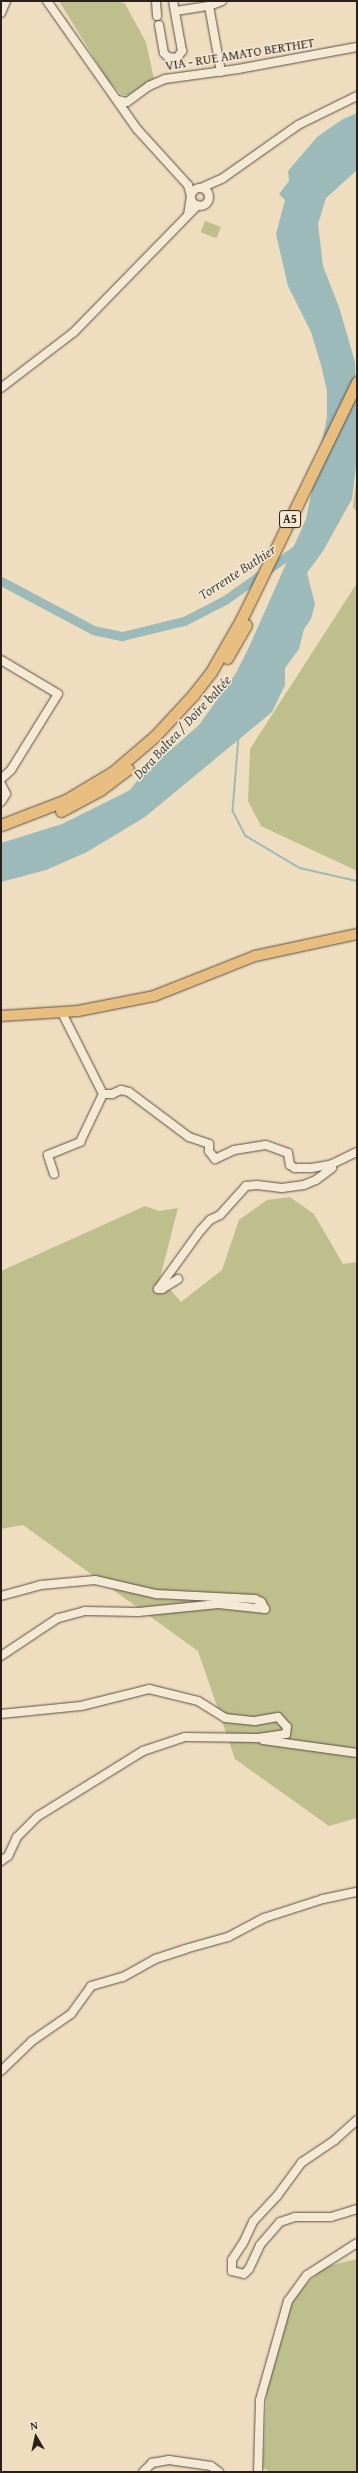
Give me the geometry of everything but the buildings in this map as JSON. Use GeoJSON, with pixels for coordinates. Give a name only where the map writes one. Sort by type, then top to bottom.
{"type":"FeatureCollection","features":[{"type":"Feature","properties":{"kind":"highway","name":"A5"},"geometry":{"type":"LineString","coordinates":[[1,825],[61,803],[113,772],[175,716],[222,654],[357,382]]}},
{"type":"Feature","properties":{"kind":"highway","name":"A5"},"geometry":{"type":"LineString","coordinates":[[1,833],[54,814],[117,778],[168,734],[209,686],[237,643],[357,398]]}},
{"type":"Feature","properties":{"kind":"main road"},"geometry":{"type":"LineString","coordinates":[[1,1016],[62,1013],[154,996],[255,956],[357,934]]}},
{"type":"Feature","properties":{"kind":"street"},"geometry":{"type":"LineString","coordinates":[[3,7],[9,1]]}},
{"type":"Feature","properties":{"kind":"street"},"geometry":{"type":"LineString","coordinates":[[47,1],[137,129],[184,180],[194,202],[198,205],[204,205],[223,178]]}},
{"type":"Feature","properties":{"kind":"street"},"geometry":{"type":"LineString","coordinates":[[54,1],[91,64]]}},
{"type":"Feature","properties":{"kind":"street"},"geometry":{"type":"LineString","coordinates":[[156,1],[157,16]]}},
{"type":"Feature","properties":{"kind":"street"},"geometry":{"type":"LineString","coordinates":[[159,25],[164,53],[171,58],[177,58],[182,51],[173,1]]}},
{"type":"Feature","properties":{"kind":"street"},"geometry":{"type":"LineString","coordinates":[[176,11],[209,6],[222,1]]}},
{"type":"Feature","properties":{"kind":"street"},"geometry":{"type":"LineString","coordinates":[[209,6],[221,72]]}},
{"type":"Feature","properties":{"kind":"street","name":"VIA - RUE AMATO BERTHET"},"geometry":{"type":"LineString","coordinates":[[132,99],[149,86],[165,79],[221,72],[357,47]]}},
{"type":"Feature","properties":{"kind":"street"},"geometry":{"type":"LineString","coordinates":[[110,89],[120,97],[132,99]]}},
{"type":"Feature","properties":{"kind":"street"},"geometry":{"type":"LineString","coordinates":[[188,214],[191,196],[199,188],[223,178],[292,128],[357,96]]}},
{"type":"Feature","properties":{"kind":"street"},"geometry":{"type":"LineString","coordinates":[[118,100],[127,102],[132,99]]}},
{"type":"Feature","properties":{"kind":"street"},"geometry":{"type":"LineString","coordinates":[[130,118],[132,99]]}},
{"type":"Feature","properties":{"kind":"street"},"geometry":{"type":"LineString","coordinates":[[184,180],[206,190],[209,198]]}},
{"type":"Feature","properties":{"kind":"street"},"geometry":{"type":"LineString","coordinates":[[1,388],[74,332],[110,297],[198,205]]}},
{"type":"Feature","properties":{"kind":"street"},"geometry":{"type":"LineString","coordinates":[[1,660],[58,694],[11,770],[1,779]]}},
{"type":"Feature","properties":{"kind":"street"},"geometry":{"type":"LineString","coordinates":[[1,784],[6,794],[1,802]]}},
{"type":"Feature","properties":{"kind":"street"},"geometry":{"type":"LineString","coordinates":[[62,1013],[103,1094]]}},
{"type":"Feature","properties":{"kind":"street"},"geometry":{"type":"LineString","coordinates":[[103,1094],[112,1094],[121,1090],[129,1092],[190,1137],[209,1144],[209,1151],[215,1159],[234,1150],[266,1145],[288,1153],[290,1165],[295,1168],[330,1165],[357,1152]]}},
{"type":"Feature","properties":{"kind":"street"},"geometry":{"type":"LineString","coordinates":[[54,1174],[48,1155],[80,1142],[103,1094]]}},
{"type":"Feature","properties":{"kind":"street"},"geometry":{"type":"LineString","coordinates":[[178,1279],[162,1289],[158,1289],[200,1231],[210,1220],[220,1215],[246,1186],[257,1184],[282,1188],[304,1185],[316,1180],[332,1168],[330,1165]]}},
{"type":"Feature","properties":{"kind":"street"},"geometry":{"type":"LineString","coordinates":[[1,1596],[42,1585],[95,1580],[156,1594],[255,1599],[261,1602],[265,1609],[213,1604],[138,1612],[85,1611],[58,1618],[1,1656]]}},
{"type":"Feature","properties":{"kind":"street"},"geometry":{"type":"LineString","coordinates":[[1,1714],[81,1706],[149,1689],[198,1701],[225,1718],[256,1721],[278,1717],[287,1727],[286,1734],[256,1738],[186,1737],[143,1751],[38,1816],[17,1837],[8,1856],[1,1861]]}},
{"type":"Feature","properties":{"kind":"street"},"geometry":{"type":"LineString","coordinates":[[224,1738],[276,1741],[357,1753]]}},
{"type":"Feature","properties":{"kind":"street"},"geometry":{"type":"LineString","coordinates":[[1,2071],[32,2042],[71,2014],[91,1986],[124,1977],[156,1960],[185,1949],[228,1937],[264,1918],[323,1899],[357,1892]]}},
{"type":"Feature","properties":{"kind":"street"},"geometry":{"type":"LineString","coordinates":[[357,2120],[335,2140],[302,2162],[277,2196],[252,2222],[243,2244],[232,2260],[232,2271],[244,2274],[249,2269],[260,2245],[280,2222],[294,2217],[332,2218],[357,2209]]}},
{"type":"Feature","properties":{"kind":"street"},"geometry":{"type":"LineString","coordinates":[[258,2472],[260,2400],[288,2301],[307,2275],[357,2243]]}},
{"type":"Feature","properties":{"kind":"street"},"geometry":{"type":"LineString","coordinates":[[143,2472],[152,2463],[169,2460],[211,2466],[219,2472]]}},
{"type":"Feature","properties":{"kind":"green space"},"geometry":{"type":"Polygon","coordinates":[[[59,1],[120,1],[125,4],[146,42],[154,79],[129,95],[122,95],[109,82],[59,1]]]}},
{"type":"Feature","properties":{"kind":"green space"},"geometry":{"type":"Polygon","coordinates":[[[205,221],[221,227],[217,238],[201,232],[205,221]]]}},
{"type":"Feature","properties":{"kind":"green space"},"geometry":{"type":"Polygon","coordinates":[[[357,473],[357,512],[353,507],[357,473]]]}},
{"type":"Feature","properties":{"kind":"green space"},"geometry":{"type":"Polygon","coordinates":[[[357,583],[357,871],[261,826],[248,801],[250,749],[357,583]]]}},
{"type":"Feature","properties":{"kind":"green space"},"geometry":{"type":"Polygon","coordinates":[[[290,1197],[314,1214],[343,1264],[357,1262],[357,1818],[329,1826],[235,1759],[198,1651],[23,1525],[1,1529],[1,1271],[145,1206],[159,1211],[178,1208],[160,1278],[181,1302],[222,1270],[239,1220],[267,1200],[290,1197]]]}},
{"type":"Feature","properties":{"kind":"green space"},"geometry":{"type":"Polygon","coordinates":[[[357,2259],[357,2472],[269,2472],[263,2467],[267,2383],[291,2304],[301,2289],[319,2272],[328,2266],[357,2259]]]}},
{"type":"Feature","properties":{"kind":"water"},"geometry":{"type":"Polygon","coordinates":[[[357,113],[357,170],[326,198],[318,224],[323,266],[339,307],[355,362],[357,458],[352,499],[323,551],[307,573],[315,604],[311,619],[304,629],[299,649],[285,668],[285,685],[272,712],[145,817],[87,852],[46,870],[1,882],[1,843],[62,824],[130,790],[140,777],[199,725],[236,673],[249,647],[306,519],[327,417],[327,391],[321,365],[311,332],[288,286],[276,234],[285,200],[279,194],[289,181],[288,171],[317,137],[343,119],[357,113]]]}},
{"type":"Feature","properties":{"kind":"waterway","name":"Torrente Buthier"},"geometry":{"type":"LineString","coordinates":[[1,581],[93,630],[122,636],[184,621],[225,600],[301,546]]}},
{"type":"Feature","properties":{"kind":"waterway"},"geometry":{"type":"LineString","coordinates":[[239,737],[233,811],[246,836],[300,868],[357,881]]}},
{"type":"Feature","properties":{"kind":"water label","name":"Dora Baltea / Doire baltée"},"geometry":{"type":"Point","coordinates":[182,727]}}]}
